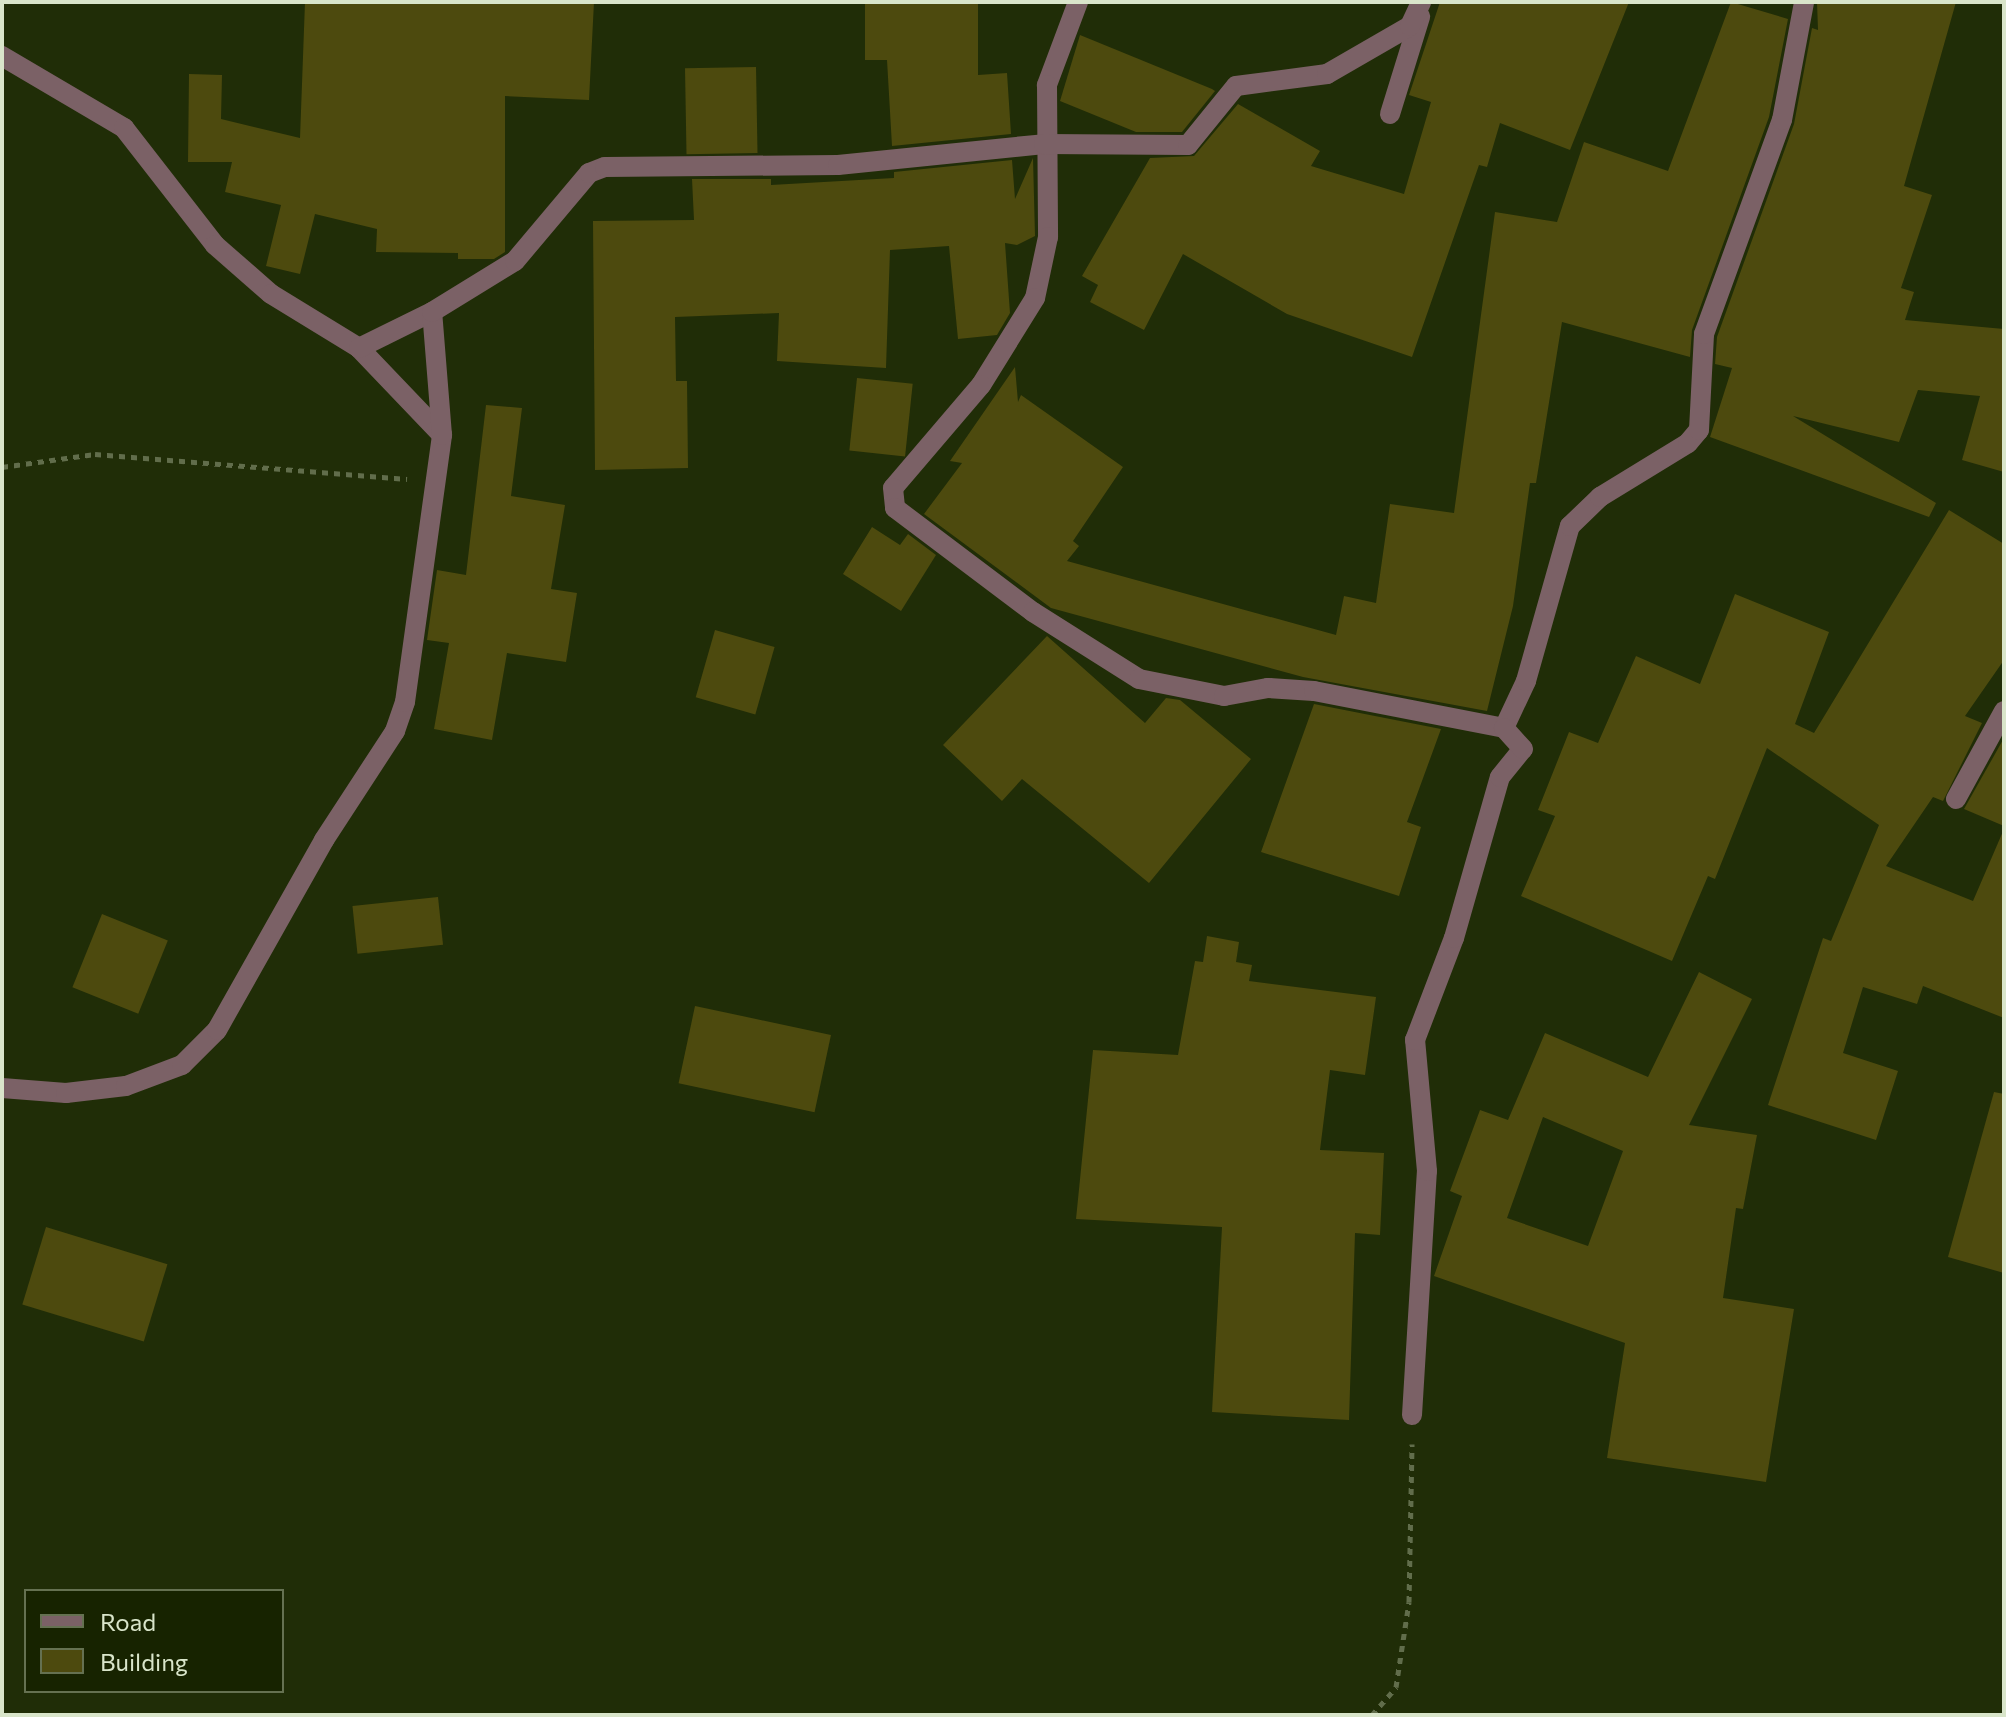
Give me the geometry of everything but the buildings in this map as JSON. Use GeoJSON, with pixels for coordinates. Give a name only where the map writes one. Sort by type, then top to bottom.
{"type":"FeatureCollection","features":[{"type":"Feature","properties":{"kind":"street"},"geometry":{"type":"LineString","coordinates":[[1078,2],[1047,85],[1044,144],[1048,237],[1035,298],[981,385],[893,488],[895,508],[1033,612],[1139,679],[1224,696],[1268,688],[1314,691],[1504,728],[1523,749],[1500,777],[1454,938],[1415,1040],[1427,1171],[1412,1415]]}},
{"type":"Feature","properties":{"kind":"street"},"geometry":{"type":"LineString","coordinates":[[359,348],[432,312],[515,261],[573,186],[605,167],[838,165],[1044,144],[1188,145],[1236,86],[1327,74],[1410,26],[1423,2]]}},
{"type":"Feature","properties":{"kind":"street"},"geometry":{"type":"LineString","coordinates":[[1390,114],[1423,2]]}},
{"type":"Feature","properties":{"kind":"street"},"geometry":{"type":"LineString","coordinates":[[1504,728],[1526,681],[1570,526],[1600,497],[1688,443],[1699,430],[1704,334],[1782,120],[1804,2]]}},
{"type":"Feature","properties":{"kind":"street"},"geometry":{"type":"LineString","coordinates":[[2,56],[124,128],[215,245],[271,294],[359,348],[442,435]]}},
{"type":"Feature","properties":{"kind":"street"},"geometry":{"type":"LineString","coordinates":[[2,1088],[66,1093],[126,1086],[182,1065],[217,1030],[324,840],[395,731],[409,679],[432,481],[442,435],[432,312]]}},
{"type":"Feature","properties":{"kind":"street"},"geometry":{"type":"LineString","coordinates":[[1956,799],[2004,711]]}},
{"type":"Feature","properties":{"kind":"path"},"geometry":{"type":"LineString","coordinates":[[2,467],[95,454],[432,481]]}},
{"type":"Feature","properties":{"kind":"path"},"geometry":{"type":"LineString","coordinates":[[1372,1715],[1396,1687],[1409,1602],[1412,1415]]}}]}
